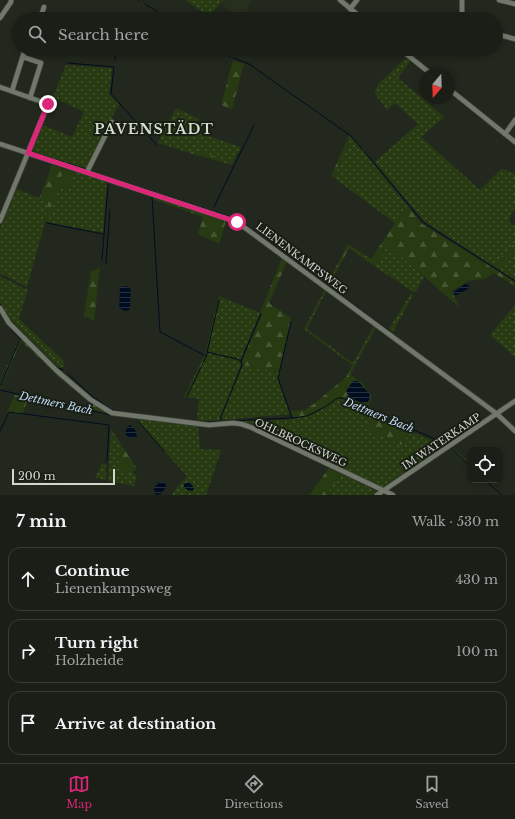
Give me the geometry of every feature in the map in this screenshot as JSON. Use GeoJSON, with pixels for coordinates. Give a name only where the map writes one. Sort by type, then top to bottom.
{"type":"FeatureCollection","features":[{"type":"Feature","properties":{"kind":"street"},"geometry":{"type":"LineString","coordinates":[[0,18],[10,0]]}},
{"type":"Feature","properties":{"kind":"street"},"geometry":{"type":"LineString","coordinates":[[340,0],[354,12]]}},
{"type":"Feature","properties":{"kind":"street"},"geometry":{"type":"LineString","coordinates":[[350,9],[357,0]]}},
{"type":"Feature","properties":{"kind":"street"},"geometry":{"type":"LineString","coordinates":[[462,0],[462,12]]}},
{"type":"Feature","properties":{"kind":"street"},"geometry":{"type":"LineString","coordinates":[[499,0],[515,4]]}},
{"type":"Feature","properties":{"kind":"street"},"geometry":{"type":"LineString","coordinates":[[42,12],[44,7]]}},
{"type":"Feature","properties":{"kind":"street"},"geometry":{"type":"LineString","coordinates":[[503,36],[515,39]]}},
{"type":"Feature","properties":{"kind":"street"},"geometry":{"type":"LineString","coordinates":[[409,56],[424,68]]}},
{"type":"Feature","properties":{"kind":"street"},"geometry":{"type":"LineString","coordinates":[[12,91],[23,57],[41,63],[30,98]]}},
{"type":"Feature","properties":{"kind":"street"},"geometry":{"type":"LineString","coordinates":[[0,87],[48,104],[0,221]]}},
{"type":"Feature","properties":{"kind":"street"},"geometry":{"type":"LineString","coordinates":[[455,94],[515,142]]}},
{"type":"Feature","properties":{"kind":"street"},"geometry":{"type":"LineString","coordinates":[[505,134],[515,120]]}},
{"type":"Feature","properties":{"kind":"street"},"geometry":{"type":"LineString","coordinates":[[86,172],[112,122]]}},
{"type":"Feature","properties":{"kind":"street","name":"LIENENKAMPSWEG"},"geometry":{"type":"LineString","coordinates":[[0,144],[242,224],[497,414],[515,431]]}},
{"type":"Feature","properties":{"kind":"street","name":"OHLBROCKSWEG"},"geometry":{"type":"LineString","coordinates":[[0,308],[9,323],[57,371],[91,400],[112,413],[210,425],[233,423],[241,424],[393,495]]}},
{"type":"Feature","properties":{"kind":"street","name":"IM WATERKAMP"},"geometry":{"type":"LineString","coordinates":[[377,495],[515,401]]}},
{"type":"Feature","properties":{"kind":"shaded area"},"geometry":{"type":"Polygon","coordinates":[[[223,0],[252,0],[246,12],[233,12],[220,3],[223,0]]]}},
{"type":"Feature","properties":{"kind":"green space"},"geometry":{"type":"Polygon","coordinates":[[[185,0],[223,0],[212,12],[203,12],[185,0]]]}},
{"type":"Feature","properties":{"kind":"green space"},"geometry":{"type":"Polygon","coordinates":[[[405,59],[411,61],[398,78],[419,96],[419,104],[429,104],[444,117],[421,137],[480,190],[501,169],[515,174],[515,209],[510,215],[509,222],[515,226],[515,243],[493,266],[424,221],[375,162],[418,124],[395,103],[387,110],[375,94],[379,83],[405,59]]]}},
{"type":"Feature","properties":{"kind":"green space"},"geometry":{"type":"Polygon","coordinates":[[[233,60],[244,64],[232,109],[221,105],[233,60]]]}},
{"type":"Feature","properties":{"kind":"green space"},"geometry":{"type":"Polygon","coordinates":[[[66,65],[112,68],[109,94],[119,104],[86,169],[32,151],[43,125],[72,137],[84,112],[53,97],[66,65]]]}},
{"type":"Feature","properties":{"kind":"green space"},"geometry":{"type":"Polygon","coordinates":[[[176,108],[199,119],[196,132],[241,147],[233,162],[191,150],[190,153],[158,143],[176,108]]]}},
{"type":"Feature","properties":{"kind":"green space"},"geometry":{"type":"Polygon","coordinates":[[[349,136],[351,137],[334,178],[331,176],[349,136]]]}},
{"type":"Feature","properties":{"kind":"green space"},"geometry":{"type":"Polygon","coordinates":[[[351,137],[409,208],[395,223],[334,178],[351,137]]]}},
{"type":"Feature","properties":{"kind":"green space"},"geometry":{"type":"Polygon","coordinates":[[[191,149],[233,162],[232,165],[190,153],[191,149]]]}},
{"type":"Feature","properties":{"kind":"green space"},"geometry":{"type":"Polygon","coordinates":[[[52,165],[64,169],[47,222],[45,222],[48,202],[39,199],[52,165]]]}},
{"type":"Feature","properties":{"kind":"green space"},"geometry":{"type":"Polygon","coordinates":[[[64,169],[74,172],[68,190],[58,186],[64,169]]]}},
{"type":"Feature","properties":{"kind":"green space"},"geometry":{"type":"Polygon","coordinates":[[[74,172],[107,182],[103,233],[47,222],[58,186],[68,190],[74,172]]]}},
{"type":"Feature","properties":{"kind":"green space"},"geometry":{"type":"Polygon","coordinates":[[[17,189],[48,202],[45,222],[27,287],[0,273],[0,229],[17,189]]]}},
{"type":"Feature","properties":{"kind":"green space"},"geometry":{"type":"Polygon","coordinates":[[[152,197],[226,221],[219,244],[198,234],[203,217],[152,199],[152,197]]]}},
{"type":"Feature","properties":{"kind":"green space"},"geometry":{"type":"Polygon","coordinates":[[[409,208],[422,224],[515,282],[515,286],[494,273],[485,279],[468,281],[452,291],[459,307],[388,245],[374,266],[349,248],[329,286],[327,284],[348,244],[371,259],[395,223],[409,208]]]}},
{"type":"Feature","properties":{"kind":"green space"},"geometry":{"type":"Polygon","coordinates":[[[515,243],[515,249],[497,268],[493,266],[515,243]]]}},
{"type":"Feature","properties":{"kind":"green space"},"geometry":{"type":"Polygon","coordinates":[[[388,245],[424,277],[415,293],[374,266],[388,245]]]}},
{"type":"Feature","properties":{"kind":"green space"},"geometry":{"type":"Polygon","coordinates":[[[515,249],[515,280],[497,268],[515,249]]]}},
{"type":"Feature","properties":{"kind":"green space"},"geometry":{"type":"Polygon","coordinates":[[[282,258],[287,262],[269,303],[291,318],[279,372],[243,365],[242,361],[262,314],[260,313],[282,258]]]}},
{"type":"Feature","properties":{"kind":"green space"},"geometry":{"type":"Polygon","coordinates":[[[100,268],[94,321],[84,316],[91,271],[100,268]]]}},
{"type":"Feature","properties":{"kind":"green space"},"geometry":{"type":"Polygon","coordinates":[[[0,276],[28,290],[19,319],[65,362],[62,368],[58,367],[11,320],[0,302],[0,276]]]}},
{"type":"Feature","properties":{"kind":"green space"},"geometry":{"type":"Polygon","coordinates":[[[325,289],[326,291],[307,329],[353,363],[374,326],[376,327],[350,375],[348,373],[352,365],[304,329],[325,289]]]}},
{"type":"Feature","properties":{"kind":"green space"},"geometry":{"type":"Polygon","coordinates":[[[411,293],[413,295],[393,332],[389,329],[411,293]]]}},
{"type":"Feature","properties":{"kind":"green space"},"geometry":{"type":"Polygon","coordinates":[[[219,296],[221,297],[208,356],[187,397],[184,397],[205,354],[219,296]]]}},
{"type":"Feature","properties":{"kind":"green space"},"geometry":{"type":"Polygon","coordinates":[[[221,297],[260,313],[240,360],[208,352],[221,297]]]}},
{"type":"Feature","properties":{"kind":"green space"},"geometry":{"type":"Polygon","coordinates":[[[515,305],[515,357],[490,335],[515,305]]]}},
{"type":"Feature","properties":{"kind":"green space"},"geometry":{"type":"Polygon","coordinates":[[[19,338],[21,340],[23,339],[109,414],[90,409],[92,404],[61,379],[21,341],[0,389],[0,383],[19,338]]]}},
{"type":"Feature","properties":{"kind":"green space"},"geometry":{"type":"Polygon","coordinates":[[[208,353],[237,360],[241,365],[220,420],[197,420],[199,399],[187,397],[208,353]]]}},
{"type":"Feature","properties":{"kind":"green space"},"geometry":{"type":"Polygon","coordinates":[[[243,365],[279,372],[278,381],[290,414],[222,420],[221,417],[243,365]]]}},
{"type":"Feature","properties":{"kind":"green space"},"geometry":{"type":"Polygon","coordinates":[[[348,373],[362,383],[371,395],[371,400],[366,411],[342,400],[305,417],[293,418],[291,411],[305,410],[346,377],[348,373]]]}},
{"type":"Feature","properties":{"kind":"green space"},"geometry":{"type":"Polygon","coordinates":[[[15,395],[28,398],[23,414],[7,412],[15,395]]]}},
{"type":"Feature","properties":{"kind":"green space"},"geometry":{"type":"Polygon","coordinates":[[[342,400],[374,415],[366,429],[401,445],[410,431],[443,445],[383,487],[241,423],[241,421],[281,420],[305,417],[342,400]]]}},
{"type":"Feature","properties":{"kind":"green space"},"geometry":{"type":"Polygon","coordinates":[[[374,415],[410,431],[401,445],[366,429],[374,415]]]}},
{"type":"Feature","properties":{"kind":"green space"},"geometry":{"type":"Polygon","coordinates":[[[135,419],[198,426],[200,449],[221,450],[206,495],[171,495],[187,476],[135,419]]]}},
{"type":"Feature","properties":{"kind":"green space"},"geometry":{"type":"Polygon","coordinates":[[[111,429],[121,444],[118,469],[132,472],[137,477],[134,486],[108,481],[111,429]]]}},
{"type":"Feature","properties":{"kind":"green space"},"geometry":{"type":"Polygon","coordinates":[[[121,444],[137,469],[132,472],[118,469],[121,444]]]}},
{"type":"Feature","properties":{"kind":"green space"},"geometry":{"type":"Polygon","coordinates":[[[452,447],[467,460],[467,464],[450,448],[452,447]]]}},
{"type":"Feature","properties":{"kind":"green space"},"geometry":{"type":"Polygon","coordinates":[[[102,463],[106,465],[106,480],[95,478],[102,463]]]}},
{"type":"Feature","properties":{"kind":"green space"},"geometry":{"type":"Polygon","coordinates":[[[329,468],[341,474],[326,495],[309,495],[329,468]]]}},
{"type":"Feature","properties":{"kind":"green space"},"geometry":{"type":"Polygon","coordinates":[[[341,474],[378,491],[372,495],[326,495],[341,474]]]}},
{"type":"Feature","properties":{"kind":"water"},"geometry":{"type":"Polygon","coordinates":[[[465,284],[469,285],[468,289],[454,295],[454,292],[465,284]]]}},
{"type":"Feature","properties":{"kind":"water"},"geometry":{"type":"Polygon","coordinates":[[[127,286],[131,289],[130,305],[129,310],[125,311],[119,308],[120,287],[127,286]]]}},
{"type":"Feature","properties":{"kind":"water"},"geometry":{"type":"Polygon","coordinates":[[[353,381],[358,381],[369,393],[370,397],[368,402],[356,400],[350,397],[346,392],[353,381]]]}},
{"type":"Feature","properties":{"kind":"water"},"geometry":{"type":"Polygon","coordinates":[[[130,425],[136,432],[137,436],[133,439],[126,434],[126,429],[130,425]]]}},
{"type":"Feature","properties":{"kind":"water"},"geometry":{"type":"Polygon","coordinates":[[[161,482],[165,483],[166,487],[161,494],[156,495],[154,489],[156,485],[161,482]]]}},
{"type":"Feature","properties":{"kind":"water"},"geometry":{"type":"Polygon","coordinates":[[[188,482],[193,486],[194,490],[187,490],[184,487],[184,484],[188,482]]]}},
{"type":"Feature","properties":{"kind":"waterway"},"geometry":{"type":"LineString","coordinates":[[145,4],[158,12]]}},
{"type":"Feature","properties":{"kind":"waterway"},"geometry":{"type":"LineString","coordinates":[[115,56],[115,60]]}},
{"type":"Feature","properties":{"kind":"waterway"},"geometry":{"type":"LineString","coordinates":[[234,58],[249,64],[351,136],[362,149]]}},
{"type":"Feature","properties":{"kind":"waterway"},"geometry":{"type":"LineString","coordinates":[[68,63],[114,67],[111,94],[157,145]]}},
{"type":"Feature","properties":{"kind":"waterway"},"geometry":{"type":"LineString","coordinates":[[214,207],[254,125]]}},
{"type":"Feature","properties":{"kind":"waterway"},"geometry":{"type":"LineString","coordinates":[[31,152],[86,169]]}},
{"type":"Feature","properties":{"kind":"waterway"},"geometry":{"type":"LineString","coordinates":[[365,152],[423,222],[515,281]]}},
{"type":"Feature","properties":{"kind":"waterway"},"geometry":{"type":"LineString","coordinates":[[129,184],[212,211]]}},
{"type":"Feature","properties":{"kind":"waterway"},"geometry":{"type":"LineString","coordinates":[[102,260],[108,185]]}},
{"type":"Feature","properties":{"kind":"waterway"},"geometry":{"type":"LineString","coordinates":[[152,196],[160,332],[206,356]]}},
{"type":"Feature","properties":{"kind":"waterway"},"geometry":{"type":"LineString","coordinates":[[106,263],[110,209]]}},
{"type":"Feature","properties":{"kind":"waterway"},"geometry":{"type":"LineString","coordinates":[[216,212],[239,220],[391,332]]}},
{"type":"Feature","properties":{"kind":"waterway"},"geometry":{"type":"LineString","coordinates":[[47,223],[103,234]]}},
{"type":"Feature","properties":{"kind":"waterway"},"geometry":{"type":"LineString","coordinates":[[187,396],[206,357],[219,300]]}},
{"type":"Feature","properties":{"kind":"waterway"},"geometry":{"type":"LineString","coordinates":[[0,304],[10,321],[58,368],[63,370]]}},
{"type":"Feature","properties":{"kind":"waterway"},"geometry":{"type":"LineString","coordinates":[[241,361],[261,314]]}},
{"type":"Feature","properties":{"kind":"waterway"},"geometry":{"type":"LineString","coordinates":[[291,322],[278,378],[292,418]]}},
{"type":"Feature","properties":{"kind":"waterway"},"geometry":{"type":"LineString","coordinates":[[0,386],[20,339],[9,327]]}},
{"type":"Feature","properties":{"kind":"waterway"},"geometry":{"type":"LineString","coordinates":[[207,352],[237,359],[241,361],[242,365],[221,417],[221,421]]}},
{"type":"Feature","properties":{"kind":"waterway"},"geometry":{"type":"LineString","coordinates":[[68,374],[93,397],[109,408],[129,413]]}},
{"type":"Feature","properties":{"kind":"waterway","name":"Dettmers Bach"},"geometry":{"type":"LineString","coordinates":[[0,390],[111,415]]}},
{"type":"Feature","properties":{"kind":"waterway","name":"Dettmers Bach"},"geometry":{"type":"LineString","coordinates":[[200,422],[307,416],[338,398],[342,398],[446,444]]}},
{"type":"Feature","properties":{"kind":"waterway"},"geometry":{"type":"LineString","coordinates":[[0,431],[9,412],[109,425],[107,461]]}},
{"type":"Feature","properties":{"kind":"waterway","name":"Dettmers Bach"},"geometry":{"type":"LineString","coordinates":[[118,416],[162,421]]}},
{"type":"Feature","properties":{"kind":"waterway"},"geometry":{"type":"LineString","coordinates":[[137,420],[164,451]]}},
{"type":"Feature","properties":{"kind":"waterway","name":"Dettmers Bach"},"geometry":{"type":"LineString","coordinates":[[421,463],[476,425]]}},
{"type":"Feature","properties":{"kind":"waterway"},"geometry":{"type":"LineString","coordinates":[[258,434],[340,472]]}},
{"type":"Feature","properties":{"kind":"waterway","name":"Dettmers Bach"},"geometry":{"type":"LineString","coordinates":[[450,447],[467,463]]}},
{"type":"Feature","properties":{"kind":"waterway"},"geometry":{"type":"LineString","coordinates":[[348,476],[376,490]]}},
{"type":"Feature","properties":{"kind":"waterway","name":"Dettmers Bach"},"geometry":{"type":"LineString","coordinates":[[488,483],[502,495]]}},
{"type":"Feature","properties":{"kind":"district","name":"PAVENSTÄDT"},"geometry":{"type":"Point","coordinates":[154,129]}},
{"type":"Feature","properties":{"kind":"route"},"geometry":{"type":"LineString","coordinates":[[48,104],[28,153],[237,222]]}}]}
